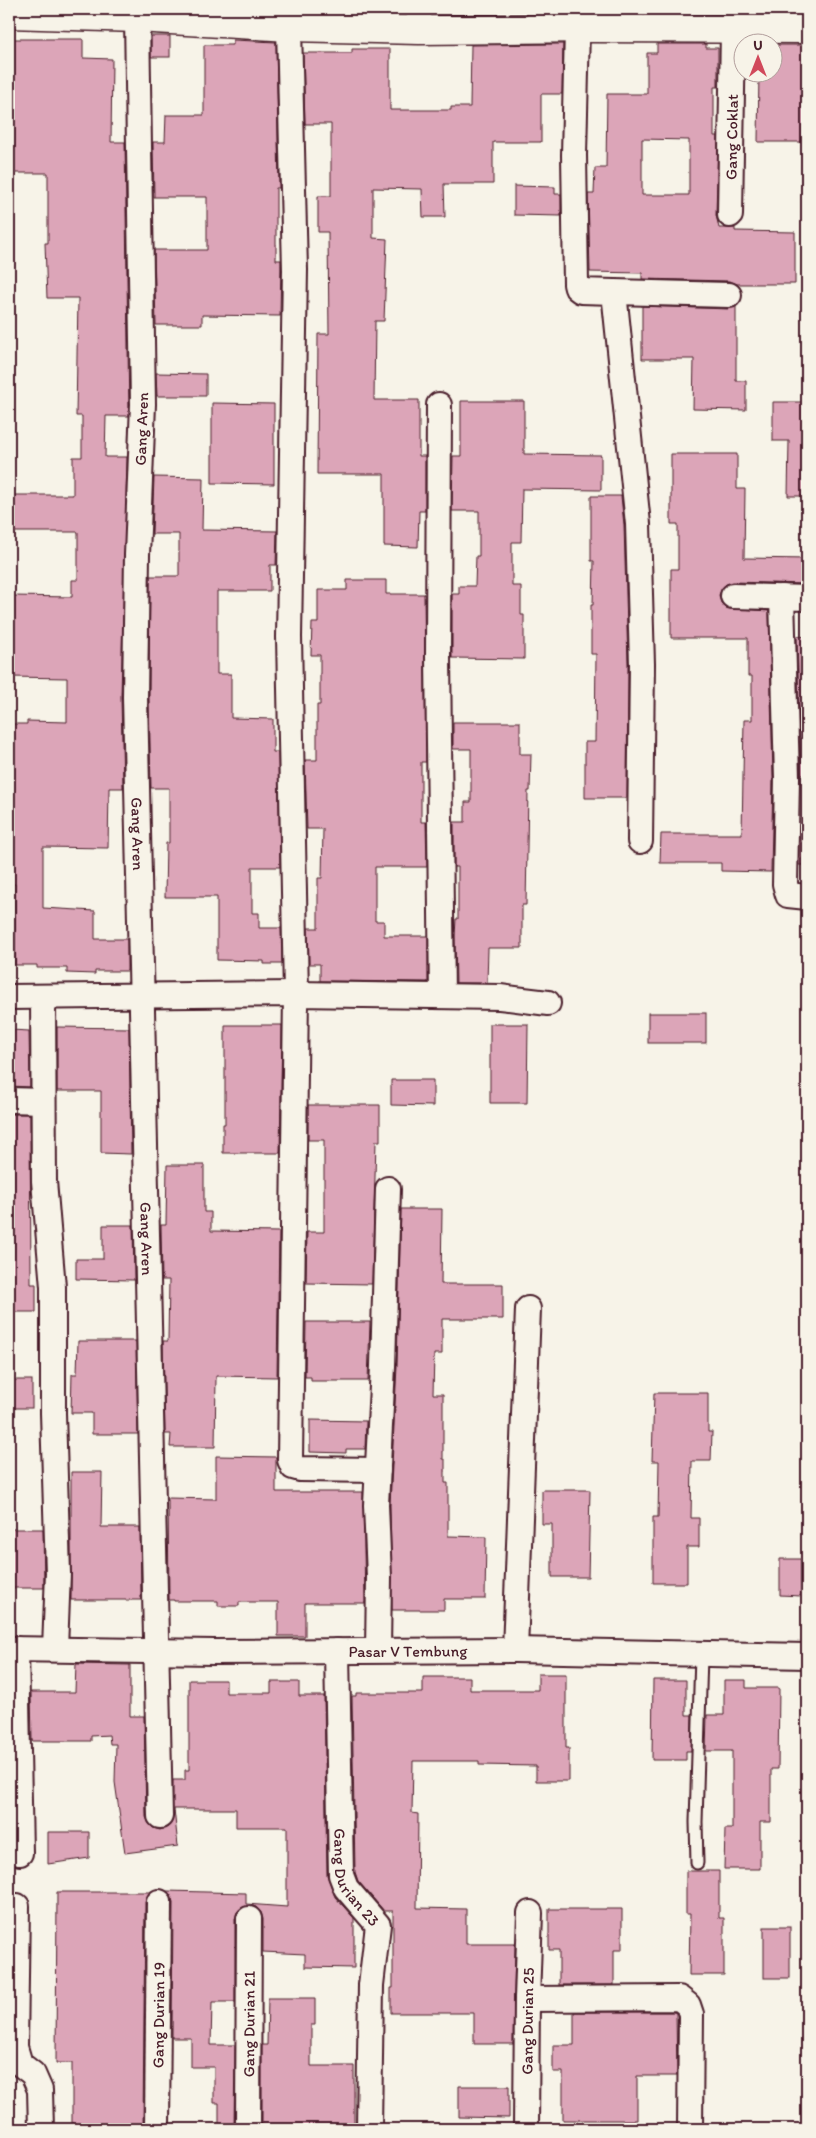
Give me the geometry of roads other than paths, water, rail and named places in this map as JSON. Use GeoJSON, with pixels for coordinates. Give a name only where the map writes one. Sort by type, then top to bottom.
{"type":"FeatureCollection","features":[{"type":"Feature","properties":{"kind":"street"},"geometry":{"type":"LineString","coordinates":[[9,14],[87,13],[137,18],[251,16],[289,27],[420,20],[588,22],[733,29],[791,22]]}},
{"type":"Feature","properties":{"kind":"street","name":"Gang Aren"},"geometry":{"type":"LineString","coordinates":[[137,18],[143,404],[137,555],[135,697],[160,1816]]}},
{"type":"Feature","properties":{"kind":"street"},"geometry":{"type":"LineString","coordinates":[[588,22],[574,156],[577,288],[581,291],[729,295]]}},
{"type":"Feature","properties":{"kind":"street"},"geometry":{"type":"LineString","coordinates":[[289,27],[295,270],[290,637],[296,994],[290,1460],[293,1467],[300,1469],[378,1470]]}},
{"type":"Feature","properties":{"kind":"street","name":"Gang Coklat"},"geometry":{"type":"LineString","coordinates":[[730,215],[733,29]]}},
{"type":"Feature","properties":{"kind":"street"},"geometry":{"type":"LineString","coordinates":[[614,292],[638,524],[642,664],[640,841]]}},
{"type":"Feature","properties":{"kind":"street"},"geometry":{"type":"LineString","coordinates":[[439,405],[438,656],[442,996]]}},
{"type":"Feature","properties":{"kind":"street"},"geometry":{"type":"LineString","coordinates":[[733,596],[807,598]]}},
{"type":"Feature","properties":{"kind":"street"},"geometry":{"type":"LineString","coordinates":[[782,597],[787,778],[785,884],[788,895],[807,897]]}},
{"type":"Feature","properties":{"kind":"street"},"geometry":{"type":"LineString","coordinates":[[9,997],[296,994],[518,998],[548,1003]]}},
{"type":"Feature","properties":{"kind":"street"},"geometry":{"type":"LineString","coordinates":[[42,996],[44,1181],[53,1286],[53,1413],[58,1573],[55,1648]]}},
{"type":"Feature","properties":{"kind":"street"},"geometry":{"type":"LineString","coordinates":[[9,1100],[43,1101]]}},
{"type":"Feature","properties":{"kind":"street"},"geometry":{"type":"LineString","coordinates":[[378,1650],[379,1578],[376,1505],[383,1366],[388,1189]]}},
{"type":"Feature","properties":{"kind":"street"},"geometry":{"type":"LineString","coordinates":[[515,1650],[528,1309]]}},
{"type":"Feature","properties":{"kind":"street","name":"Pasar V Tembung"},"geometry":{"type":"LineString","coordinates":[[12,1649],[55,1648],[214,1652],[515,1650],[807,1656]]}},
{"type":"Feature","properties":{"kind":"street"},"geometry":{"type":"LineString","coordinates":[[12,1649],[20,1853]]}},
{"type":"Feature","properties":{"kind":"street","name":"Gang Durian 23"},"geometry":{"type":"LineString","coordinates":[[337,1651],[341,1875],[346,1888],[378,1925],[371,1985],[369,2129]]}},
{"type":"Feature","properties":{"kind":"street","name":"Gang Durian 19"},"geometry":{"type":"LineString","coordinates":[[156,2129],[159,1902]]}},
{"type":"Feature","properties":{"kind":"street"},"geometry":{"type":"LineString","coordinates":[[17,1906],[14,2047],[20,2064],[33,2074],[40,2090],[41,2129]]}},
{"type":"Feature","properties":{"kind":"street","name":"Gang Durian 25"},"geometry":{"type":"LineString","coordinates":[[526,2129],[530,1913]]}},
{"type":"Feature","properties":{"kind":"street","name":"Gang Durian 21"},"geometry":{"type":"LineString","coordinates":[[248,2129],[249,1919]]}},
{"type":"Feature","properties":{"kind":"street"},"geometry":{"type":"LineString","coordinates":[[527,1999],[679,1998],[688,2004],[691,2014],[690,2129]]}},
{"type":"Feature","properties":{"kind":"lane"},"geometry":{"type":"LineString","coordinates":[[696,1863],[701,1655]]}}]}
